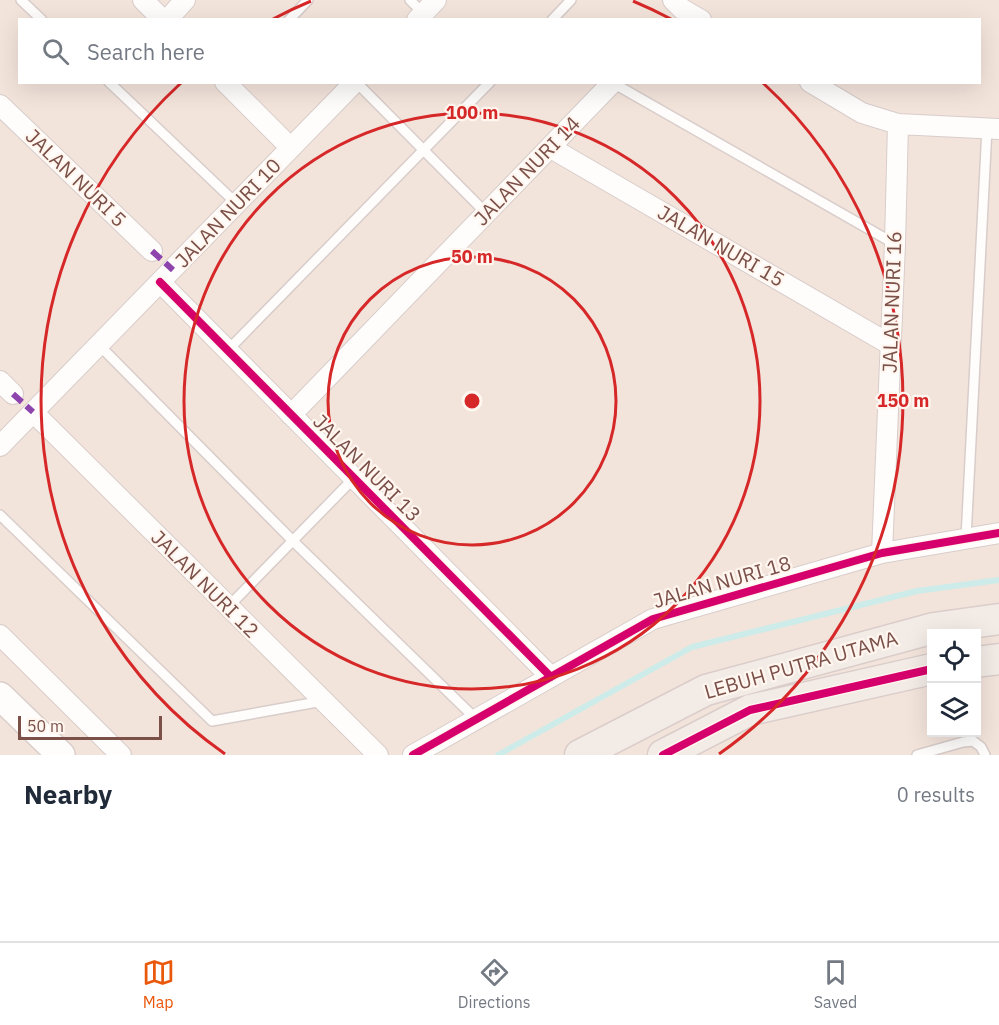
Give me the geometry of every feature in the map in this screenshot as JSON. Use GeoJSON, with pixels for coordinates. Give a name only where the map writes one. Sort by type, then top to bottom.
{"type":"FeatureCollection","features":[{"type":"Feature","properties":{"kind":"main road","name":"LEBUH PUTRA UTAMA"},"geometry":{"type":"LineString","coordinates":[[580,755],[706,690],[934,628],[999,619]]}},
{"type":"Feature","properties":{"kind":"main road"},"geometry":{"type":"LineString","coordinates":[[981,661],[999,659]]}},
{"type":"Feature","properties":{"kind":"main road","name":"LEBUH PUTRA UTAMA"},"geometry":{"type":"LineString","coordinates":[[663,755],[750,710],[927,670]]}},
{"type":"Feature","properties":{"kind":"street"},"geometry":{"type":"LineString","coordinates":[[142,0],[163,18]]}},
{"type":"Feature","properties":{"kind":"street"},"geometry":{"type":"LineString","coordinates":[[167,18],[185,0]]}},
{"type":"Feature","properties":{"kind":"street"},"geometry":{"type":"LineString","coordinates":[[676,9],[696,18]]}},
{"type":"Feature","properties":{"kind":"street"},"geometry":{"type":"LineString","coordinates":[[227,84],[291,148]]}},
{"type":"Feature","properties":{"kind":"street","name":"JALAN NURI 10"},"geometry":{"type":"LineString","coordinates":[[0,446],[354,84]]}},
{"type":"Feature","properties":{"kind":"street","name":"JALAN NURI 14"},"geometry":{"type":"LineString","coordinates":[[291,415],[612,84]]}},
{"type":"Feature","properties":{"kind":"street"},"geometry":{"type":"LineString","coordinates":[[813,84],[862,113],[898,124],[993,129]]}},
{"type":"Feature","properties":{"kind":"street","name":"JALAN NURI 5"},"geometry":{"type":"LineString","coordinates":[[0,105],[152,251]]}},
{"type":"Feature","properties":{"kind":"street","name":"JALAN NURI 16"},"geometry":{"type":"LineString","coordinates":[[882,553],[898,124]]}},
{"type":"Feature","properties":{"kind":"street","name":"JALAN NURI 15"},"geometry":{"type":"LineString","coordinates":[[551,148],[891,345]]}},
{"type":"Feature","properties":{"kind":"street","name":"JALAN NURI 13"},"geometry":{"type":"LineString","coordinates":[[160,282],[551,676]]}},
{"type":"Feature","properties":{"kind":"street","name":"JALAN NURI 12"},"geometry":{"type":"LineString","coordinates":[[33,412],[378,755]]}},
{"type":"Feature","properties":{"kind":"street","name":"JALAN NURI 18"},"geometry":{"type":"LineString","coordinates":[[413,755],[653,619],[882,553],[999,533]]}},
{"type":"Feature","properties":{"kind":"street"},"geometry":{"type":"LineString","coordinates":[[0,635],[121,755]]}},
{"type":"Feature","properties":{"kind":"street"},"geometry":{"type":"LineString","coordinates":[[0,696],[61,755]]}},
{"type":"Feature","properties":{"kind":"lane"},"geometry":{"type":"LineString","coordinates":[[21,0],[40,18]]}},
{"type":"Feature","properties":{"kind":"lane"},"geometry":{"type":"LineString","coordinates":[[291,18],[308,0]]}},
{"type":"Feature","properties":{"kind":"lane"},"geometry":{"type":"LineString","coordinates":[[554,18],[571,0]]}},
{"type":"Feature","properties":{"kind":"lane"},"geometry":{"type":"LineString","coordinates":[[110,84],[237,204]]}},
{"type":"Feature","properties":{"kind":"lane"},"geometry":{"type":"LineString","coordinates":[[358,84],[486,213]]}},
{"type":"Feature","properties":{"kind":"lane"},"geometry":{"type":"LineString","coordinates":[[227,351],[488,84]]}},
{"type":"Feature","properties":{"kind":"lane"},"geometry":{"type":"LineString","coordinates":[[615,84],[895,244]]}},
{"type":"Feature","properties":{"kind":"lane"},"geometry":{"type":"LineString","coordinates":[[966,538],[993,129]]}},
{"type":"Feature","properties":{"kind":"lane"},"geometry":{"type":"LineString","coordinates":[[99,345],[293,541],[476,719]]}},
{"type":"Feature","properties":{"kind":"lane"},"geometry":{"type":"LineString","coordinates":[[228,607],[354,478]]}},
{"type":"Feature","properties":{"kind":"lane"},"geometry":{"type":"LineString","coordinates":[[0,515],[212,721],[324,701]]}},
{"type":"Feature","properties":{"kind":"lane"},"geometry":{"type":"LineString","coordinates":[[916,755],[973,741],[981,747],[985,755]]}},
{"type":"Feature","properties":{"kind":"shaded area"},"geometry":{"type":"Polygon","coordinates":[[[0,0],[999,0],[999,755],[0,755],[0,0]]]}},
{"type":"Feature","properties":{"kind":"waterway"},"geometry":{"type":"LineString","coordinates":[[498,755],[692,647],[917,591],[999,580]]}},
{"type":"Feature","properties":{"kind":"marked path"},"geometry":{"type":"LineString","coordinates":[[152,251],[173,270]]}},
{"type":"Feature","properties":{"kind":"marked path"},"geometry":{"type":"LineString","coordinates":[[13,394],[33,412]]}},
{"type":"Feature","properties":{"kind":"cycle path"},"geometry":{"type":"LineString","coordinates":[[160,282],[551,677]]}},
{"type":"Feature","properties":{"kind":"cycle path"},"geometry":{"type":"LineString","coordinates":[[413,755],[653,619],[882,553],[999,533]]}},
{"type":"Feature","properties":{"kind":"cycle path"},"geometry":{"type":"LineString","coordinates":[[663,755],[750,710],[927,670]]}}]}
